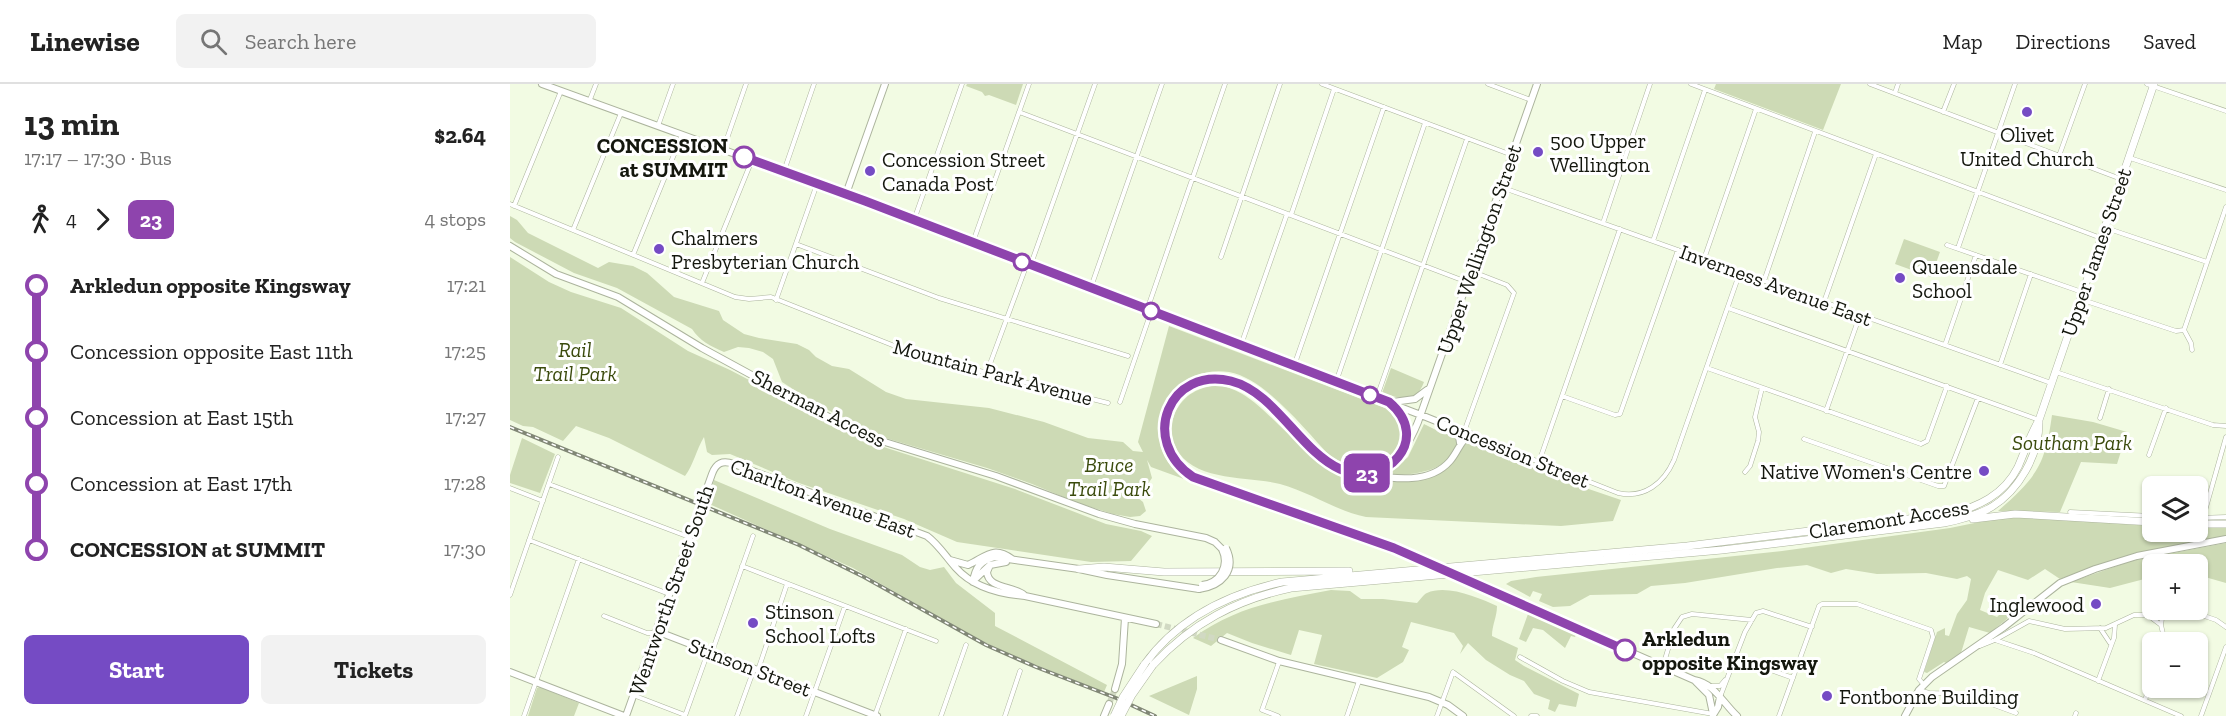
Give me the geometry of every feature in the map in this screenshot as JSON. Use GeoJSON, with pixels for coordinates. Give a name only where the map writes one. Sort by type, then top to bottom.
{"type":"FeatureCollection","features":[{"type":"Feature","properties":{"kind":"main road","name":"Concession Street"},"geometry":{"type":"LineString","coordinates":[[542,84],[846,194],[1464,432]]}},
{"type":"Feature","properties":{"kind":"main road"},"geometry":{"type":"LineString","coordinates":[[846,194],[885,84]]}},
{"type":"Feature","properties":{"kind":"main road","name":"Upper Wellington Street"},"geometry":{"type":"LineString","coordinates":[[1404,452],[1432,382],[1537,84]]}},
{"type":"Feature","properties":{"kind":"main road","name":"Upper James Street"},"geometry":{"type":"LineString","coordinates":[[2039,420],[2152,85]]}},
{"type":"Feature","properties":{"kind":"main road","name":"Sherman Access"},"geometry":{"type":"LineString","coordinates":[[510,246],[556,273],[618,297],[702,348],[838,422],[875,439],[996,476],[1109,518],[1211,540],[1224,548],[1226,561],[1222,573],[1214,581],[1199,587],[994,557],[985,560],[976,570],[973,582]]}},
{"type":"Feature","properties":{"kind":"main road"},"geometry":{"type":"LineString","coordinates":[[1464,432],[1447,464],[1429,475],[1404,478],[1362,474],[1339,468],[1329,462],[1250,389],[1237,382],[1214,378],[1198,381],[1184,389],[1173,401],[1165,421],[1166,443],[1172,458],[1181,469],[1201,480],[1374,541],[1710,686],[1737,716]]}},
{"type":"Feature","properties":{"kind":"main road"},"geometry":{"type":"LineString","coordinates":[[1389,402],[1415,399],[1426,391],[1432,382]]}},
{"type":"Feature","properties":{"kind":"main road"},"geometry":{"type":"LineString","coordinates":[[1362,474],[1386,468],[1404,452],[1406,427],[1404,419],[1389,402]]}},
{"type":"Feature","properties":{"kind":"main road","name":"Claremont Access"},"geometry":{"type":"LineString","coordinates":[[1121,716],[1132,695],[1153,665],[1185,634],[1214,615],[1250,599],[1291,588],[1722,550],[1944,523],[1973,516],[1990,508],[2013,488],[2024,474],[2032,456],[2039,435],[2039,420]]}},
{"type":"Feature","properties":{"kind":"main road","name":"Claremont Access"},"geometry":{"type":"LineString","coordinates":[[1114,716],[1123,697],[1144,665],[1167,639],[1183,625],[1216,604],[1247,591],[1301,579],[1687,546],[1964,510],[1993,497],[2010,481],[2018,467],[2030,434],[2039,420]]}},
{"type":"Feature","properties":{"kind":"main road"},"geometry":{"type":"LineString","coordinates":[[1460,443],[1464,432]]}},
{"type":"Feature","properties":{"kind":"main road","name":"Charlton Avenue East"},"geometry":{"type":"LineString","coordinates":[[717,465],[721,462],[734,464],[927,536],[957,570],[973,582],[991,590],[1156,624]]}},
{"type":"Feature","properties":{"kind":"main road","name":"Wentworth Street South"},"geometry":{"type":"LineString","coordinates":[[625,716],[711,474],[717,465]]}},
{"type":"Feature","properties":{"kind":"main road"},"geometry":{"type":"LineString","coordinates":[[1944,523],[2015,514],[2142,521]]}},
{"type":"Feature","properties":{"kind":"main road"},"geometry":{"type":"LineString","coordinates":[[2208,521],[2226,524]]}},
{"type":"Feature","properties":{"kind":"main road"},"geometry":{"type":"LineString","coordinates":[[1905,716],[1922,687],[2056,585],[2075,576],[2137,556],[2226,539]]}},
{"type":"Feature","properties":{"kind":"main road"},"geometry":{"type":"LineString","coordinates":[[950,560],[968,565],[987,554],[996,552],[1005,554],[1013,560]]}},
{"type":"Feature","properties":{"kind":"main road","name":"Sherman Access"},"geometry":{"type":"LineString","coordinates":[[990,565],[1013,560]]}},
{"type":"Feature","properties":{"kind":"main road"},"geometry":{"type":"LineString","coordinates":[[973,582],[990,565]]}},
{"type":"Feature","properties":{"kind":"main road"},"geometry":{"type":"LineString","coordinates":[[990,565],[987,572],[989,580],[1018,590],[1025,596]]}},
{"type":"Feature","properties":{"kind":"main road"},"geometry":{"type":"LineString","coordinates":[[1079,569],[1104,567],[1164,572],[1399,571]]}},
{"type":"Feature","properties":{"kind":"main road"},"geometry":{"type":"LineString","coordinates":[[1115,689],[1122,664],[1125,618]]}},
{"type":"Feature","properties":{"kind":"main road","name":"Stinson Street"},"geometry":{"type":"LineString","coordinates":[[655,633],[664,634],[876,716]]}},
{"type":"Feature","properties":{"kind":"main road"},"geometry":{"type":"LineString","coordinates":[[1221,640],[1280,661],[1415,693],[1442,702],[1463,716]]}},
{"type":"Feature","properties":{"kind":"main road"},"geometry":{"type":"LineString","coordinates":[[510,672],[625,716]]}},
{"type":"Feature","properties":{"kind":"main road"},"geometry":{"type":"LineString","coordinates":[[1694,680],[1709,695],[1713,715]]}},
{"type":"Feature","properties":{"kind":"main road"},"geometry":{"type":"LineString","coordinates":[[1713,715],[1720,697]]}},
{"type":"Feature","properties":{"kind":"main road"},"geometry":{"type":"LineString","coordinates":[[1104,716],[1109,704]]}},
{"type":"Feature","properties":{"kind":"main road"},"geometry":{"type":"LineString","coordinates":[[1713,715],[1721,716]]}},
{"type":"Feature","properties":{"kind":"street"},"geometry":{"type":"LineString","coordinates":[[590,102],[596,84]]}},
{"type":"Feature","properties":{"kind":"street"},"geometry":{"type":"LineString","coordinates":[[658,126],[673,84]]}},
{"type":"Feature","properties":{"kind":"street"},"geometry":{"type":"LineString","coordinates":[[723,150],[746,84]]}},
{"type":"Feature","properties":{"kind":"street"},"geometry":{"type":"LineString","coordinates":[[784,172],[814,84]]}},
{"type":"Feature","properties":{"kind":"street"},"geometry":{"type":"LineString","coordinates":[[914,220],[962,84]]}},
{"type":"Feature","properties":{"kind":"street"},"geometry":{"type":"LineString","coordinates":[[973,243],[1029,84]]}},
{"type":"Feature","properties":{"kind":"street"},"geometry":{"type":"LineString","coordinates":[[987,372],[1095,84]]}},
{"type":"Feature","properties":{"kind":"street"},"geometry":{"type":"LineString","coordinates":[[1090,288],[1162,84]]}},
{"type":"Feature","properties":{"kind":"street"},"geometry":{"type":"LineString","coordinates":[[1120,402],[1225,84]]}},
{"type":"Feature","properties":{"kind":"street"},"geometry":{"type":"LineString","coordinates":[[1221,257],[1280,84]]}},
{"type":"Feature","properties":{"kind":"street"},"geometry":{"type":"LineString","coordinates":[[1322,84],[1512,155]]}},
{"type":"Feature","properties":{"kind":"street"},"geometry":{"type":"LineString","coordinates":[[1488,84],[1531,100]]}},
{"type":"Feature","properties":{"kind":"street"},"geometry":{"type":"LineString","coordinates":[[1603,223],[1650,84]]}},
{"type":"Feature","properties":{"kind":"street"},"geometry":{"type":"LineString","coordinates":[[1691,84],[2100,238]]}},
{"type":"Feature","properties":{"kind":"street"},"geometry":{"type":"LineString","coordinates":[[1870,84],[2121,179]]}},
{"type":"Feature","properties":{"kind":"street"},"geometry":{"type":"LineString","coordinates":[[1895,93],[1898,84]]}},
{"type":"Feature","properties":{"kind":"street"},"geometry":{"type":"LineString","coordinates":[[1943,112],[1954,84]]}},
{"type":"Feature","properties":{"kind":"street"},"geometry":{"type":"LineString","coordinates":[[1958,248],[2015,84]]}},
{"type":"Feature","properties":{"kind":"street"},"geometry":{"type":"LineString","coordinates":[[2059,156],[2085,84]]}},
{"type":"Feature","properties":{"kind":"street"},"geometry":{"type":"LineString","coordinates":[[2152,85],[2226,111]]}},
{"type":"Feature","properties":{"kind":"street"},"geometry":{"type":"LineString","coordinates":[[1241,345],[1334,88]]}},
{"type":"Feature","properties":{"kind":"street"},"geometry":{"type":"LineString","coordinates":[[1653,241],[1705,90]]}},
{"type":"Feature","properties":{"kind":"street"},"geometry":{"type":"LineString","coordinates":[[512,205],[561,91]]}},
{"type":"Feature","properties":{"kind":"street"},"geometry":{"type":"LineString","coordinates":[[1294,366],[1384,107]]}},
{"type":"Feature","properties":{"kind":"street"},"geometry":{"type":"LineString","coordinates":[[1704,259],[1756,109]]}},
{"type":"Feature","properties":{"kind":"street"},"geometry":{"type":"LineString","coordinates":[[1019,112],[1467,282]]}},
{"type":"Feature","properties":{"kind":"street"},"geometry":{"type":"LineString","coordinates":[[573,230],[621,113]]}},
{"type":"Feature","properties":{"kind":"street"},"geometry":{"type":"LineString","coordinates":[[1335,382],[1425,123]]}},
{"type":"Feature","properties":{"kind":"street"},"geometry":{"type":"LineString","coordinates":[[1764,280],[1815,132]]}},
{"type":"Feature","properties":{"kind":"street"},"geometry":{"type":"LineString","coordinates":[[633,255],[682,135]]}},
{"type":"Feature","properties":{"kind":"street"},"geometry":{"type":"LineString","coordinates":[[1377,397],[1467,139]]}},
{"type":"Feature","properties":{"kind":"street"},"geometry":{"type":"LineString","coordinates":[[1824,302],[1876,154]]}},
{"type":"Feature","properties":{"kind":"street"},"geometry":{"type":"LineString","coordinates":[[2129,158],[2226,190]]}},
{"type":"Feature","properties":{"kind":"street"},"geometry":{"type":"LineString","coordinates":[[702,283],[752,160]]}},
{"type":"Feature","properties":{"kind":"street"},"geometry":{"type":"LineString","coordinates":[[776,300],[817,184]]}},
{"type":"Feature","properties":{"kind":"street","name":"Inverness Avenue East"},"geometry":{"type":"LineString","coordinates":[[1501,186],[2052,383]]}},
{"type":"Feature","properties":{"kind":"street","name":"Mountain Park Avenue"},"geometry":{"type":"LineString","coordinates":[[512,205],[740,298],[767,297],[912,353],[1108,404]]}},
{"type":"Feature","properties":{"kind":"street"},"geometry":{"type":"LineString","coordinates":[[2192,350],[2184,330],[2226,207]]}},
{"type":"Feature","properties":{"kind":"street"},"geometry":{"type":"LineString","coordinates":[[2104,227],[2207,262]]}},
{"type":"Feature","properties":{"kind":"street"},"geometry":{"type":"LineString","coordinates":[[1539,462],[1620,229]]}},
{"type":"Feature","properties":{"kind":"street"},"geometry":{"type":"LineString","coordinates":[[796,244],[929,295],[1128,356]]}},
{"type":"Feature","properties":{"kind":"street"},"geometry":{"type":"LineString","coordinates":[[1947,245],[2031,274],[2081,296],[2176,331],[2184,330]]}},
{"type":"Feature","properties":{"kind":"street"},"geometry":{"type":"LineString","coordinates":[[1562,396],[1615,414],[1622,412],[1678,250]]}},
{"type":"Feature","properties":{"kind":"street"},"geometry":{"type":"LineString","coordinates":[[1945,345],[1976,255]]}},
{"type":"Feature","properties":{"kind":"street"},"geometry":{"type":"LineString","coordinates":[[1464,432],[1514,293],[1508,285],[1472,271]]}},
{"type":"Feature","properties":{"kind":"street"},"geometry":{"type":"LineString","coordinates":[[1740,272],[1707,368],[1924,444],[1947,386]]}},
{"type":"Feature","properties":{"kind":"street"},"geometry":{"type":"LineString","coordinates":[[2000,365],[2031,274]]}},
{"type":"Feature","properties":{"kind":"street"},"geometry":{"type":"LineString","coordinates":[[1728,308],[2039,420]]}},
{"type":"Feature","properties":{"kind":"street"},"geometry":{"type":"LineString","coordinates":[[1826,411],[1860,315]]}},
{"type":"Feature","properties":{"kind":"street","name":"Concession Street"},"geometry":{"type":"LineString","coordinates":[[1464,432],[1618,494],[1642,493],[1662,479],[1672,465],[1707,368]]}},
{"type":"Feature","properties":{"kind":"street"},"geometry":{"type":"LineString","coordinates":[[2055,371],[2213,425],[2226,426]]}},
{"type":"Feature","properties":{"kind":"street"},"geometry":{"type":"LineString","coordinates":[[1745,472],[1750,466],[1758,441],[1759,432],[1755,417],[1762,388]]}},
{"type":"Feature","properties":{"kind":"street"},"geometry":{"type":"LineString","coordinates":[[2100,418],[2109,389]]}},
{"type":"Feature","properties":{"kind":"street"},"geometry":{"type":"LineString","coordinates":[[1804,439],[1938,486],[1944,486],[1978,398]]}},
{"type":"Feature","properties":{"kind":"street"},"geometry":{"type":"LineString","coordinates":[[2149,455],[2166,408]]}},
{"type":"Feature","properties":{"kind":"street"},"geometry":{"type":"LineString","coordinates":[[2208,492],[2226,437]]}},
{"type":"Feature","properties":{"kind":"street"},"geometry":{"type":"LineString","coordinates":[[510,595],[558,457]]}},
{"type":"Feature","properties":{"kind":"street"},"geometry":{"type":"LineString","coordinates":[[549,484],[689,538]]}},
{"type":"Feature","properties":{"kind":"street"},"geometry":{"type":"LineString","coordinates":[[510,488],[543,501]]}},
{"type":"Feature","properties":{"kind":"street"},"geometry":{"type":"LineString","coordinates":[[2070,512],[2142,516]]}},
{"type":"Feature","properties":{"kind":"street"},"geometry":{"type":"LineString","coordinates":[[2208,519],[2226,517]]}},
{"type":"Feature","properties":{"kind":"street"},"geometry":{"type":"LineString","coordinates":[[633,695],[685,716],[753,536]]}},
{"type":"Feature","properties":{"kind":"street"},"geometry":{"type":"LineString","coordinates":[[529,540],[669,594]]}},
{"type":"Feature","properties":{"kind":"street"},"geometry":{"type":"LineString","coordinates":[[524,716],[579,559]]}},
{"type":"Feature","properties":{"kind":"street"},"geometry":{"type":"LineString","coordinates":[[742,566],[936,641]]}},
{"type":"Feature","properties":{"kind":"street"},"geometry":{"type":"LineString","coordinates":[[737,716],[787,584]]}},
{"type":"Feature","properties":{"kind":"street"},"geometry":{"type":"LineString","coordinates":[[1779,716],[1820,604],[1857,604],[1931,630],[1933,633],[1919,678],[1922,687],[1929,693],[1964,694],[2016,713]]}},
{"type":"Feature","properties":{"kind":"street"},"geometry":{"type":"LineString","coordinates":[[806,716],[845,606]]}},
{"type":"Feature","properties":{"kind":"street"},"geometry":{"type":"LineString","coordinates":[[1710,686],[1720,687],[1725,680],[1757,613],[1763,611],[1812,627]]}},
{"type":"Feature","properties":{"kind":"street"},"geometry":{"type":"LineString","coordinates":[[1663,666],[1674,629],[1682,617],[1692,614],[1742,617],[1752,620]]}},
{"type":"Feature","properties":{"kind":"street"},"geometry":{"type":"LineString","coordinates":[[1976,647],[1995,640],[2019,625],[2032,621],[2065,629],[2100,628],[2115,626],[2134,615],[2142,615]]}},
{"type":"Feature","properties":{"kind":"street"},"geometry":{"type":"LineString","coordinates":[[604,616],[647,633],[655,633]]}},
{"type":"Feature","properties":{"kind":"street"},"geometry":{"type":"LineString","coordinates":[[2208,617],[2226,627]]}},
{"type":"Feature","properties":{"kind":"street"},"geometry":{"type":"LineString","coordinates":[[2154,620],[2160,625]]}},
{"type":"Feature","properties":{"kind":"street"},"geometry":{"type":"LineString","coordinates":[[2161,620],[2162,632]]}},
{"type":"Feature","properties":{"kind":"street"},"geometry":{"type":"LineString","coordinates":[[2098,681],[2110,643],[2114,638],[2115,626]]}},
{"type":"Feature","properties":{"kind":"street"},"geometry":{"type":"LineString","coordinates":[[2100,628],[2110,643]]}},
{"type":"Feature","properties":{"kind":"street"},"geometry":{"type":"LineString","coordinates":[[876,716],[906,629]]}},
{"type":"Feature","properties":{"kind":"street"},"geometry":{"type":"LineString","coordinates":[[1995,640],[2034,653],[2181,716]]}},
{"type":"Feature","properties":{"kind":"street"},"geometry":{"type":"LineString","coordinates":[[941,716],[966,645]]}},
{"type":"Feature","properties":{"kind":"street"},"geometry":{"type":"LineString","coordinates":[[2201,716],[2226,647]]}},
{"type":"Feature","properties":{"kind":"street"},"geometry":{"type":"LineString","coordinates":[[1520,657],[1563,681],[1589,692],[1713,715]]}},
{"type":"Feature","properties":{"kind":"street"},"geometry":{"type":"LineString","coordinates":[[1735,657],[1793,678]]}},
{"type":"Feature","properties":{"kind":"street"},"geometry":{"type":"LineString","coordinates":[[1278,716],[1262,710],[1280,661]]}},
{"type":"Feature","properties":{"kind":"street"},"geometry":{"type":"LineString","coordinates":[[1005,716],[1020,671]]}},
{"type":"Feature","properties":{"kind":"street"},"geometry":{"type":"LineString","coordinates":[[1437,716],[1453,672],[1514,716]]}},
{"type":"Feature","properties":{"kind":"street"},"geometry":{"type":"LineString","coordinates":[[1347,716],[1359,680]]}},
{"type":"Feature","properties":{"kind":"street"},"geometry":{"type":"LineString","coordinates":[[1720,697],[1725,680]]}},
{"type":"Feature","properties":{"kind":"street"},"geometry":{"type":"LineString","coordinates":[[1531,716],[1537,716]]}},
{"type":"Feature","properties":{"kind":"green space"},"geometry":{"type":"Polygon","coordinates":[[[967,84],[1023,84],[1016,105],[989,95],[985,96],[982,92],[966,86],[967,84]]]}},
{"type":"Feature","properties":{"kind":"green space"},"geometry":{"type":"Polygon","coordinates":[[[1716,84],[1841,84],[1823,130],[1714,89],[1716,84]]]}},
{"type":"Feature","properties":{"kind":"green space","name":"Bruce Trail Park"},"geometry":{"type":"Polygon","coordinates":[[[510,216],[517,220],[528,233],[598,268],[609,262],[633,266],[647,273],[674,297],[719,311],[723,320],[744,334],[797,344],[832,366],[849,369],[886,392],[906,399],[989,408],[1044,422],[1088,438],[1123,442],[1133,451],[1143,452],[1138,442],[1169,326],[1398,413],[1402,423],[1401,442],[1390,457],[1382,463],[1361,467],[1349,465],[1330,456],[1284,406],[1243,376],[1229,372],[1197,375],[1184,382],[1173,392],[1160,418],[1159,434],[1162,450],[1168,462],[1184,479],[1151,467],[1147,460],[1152,478],[1138,498],[1143,502],[1146,511],[1140,516],[1130,517],[1113,514],[987,468],[882,437],[816,404],[782,382],[773,359],[763,352],[738,347],[724,352],[719,350],[702,340],[692,329],[617,288],[574,273],[515,242],[510,238],[510,216]]]}},
{"type":"Feature","properties":{"kind":"green space"},"geometry":{"type":"Polygon","coordinates":[[[1904,239],[1940,252],[1931,277],[1895,264],[1904,239]]]}},
{"type":"Feature","properties":{"kind":"green space","name":"Rail Trail Park"},"geometry":{"type":"Polygon","coordinates":[[[510,257],[549,282],[571,292],[621,308],[688,351],[730,370],[868,442],[1015,489],[1106,524],[1141,531],[1152,536],[1131,561],[1091,562],[957,542],[904,519],[799,483],[730,454],[712,455],[707,452],[704,437],[685,476],[609,438],[576,426],[563,441],[533,427],[523,426],[510,420],[510,257]]]}},
{"type":"Feature","properties":{"kind":"green space"},"geometry":{"type":"Polygon","coordinates":[[[1391,368],[1424,382],[1417,394],[1402,398],[1382,393],[1391,368]]]}},
{"type":"Feature","properties":{"kind":"green space"},"geometry":{"type":"Polygon","coordinates":[[[1219,385],[1237,391],[1252,400],[1324,465],[1343,476],[1369,480],[1414,481],[1424,479],[1441,472],[1448,466],[1454,460],[1463,442],[1467,440],[1571,483],[1621,500],[1613,521],[1561,526],[1366,517],[1280,484],[1208,472],[1184,459],[1176,448],[1172,435],[1172,422],[1179,406],[1188,396],[1199,390],[1219,385]]]}},
{"type":"Feature","properties":{"kind":"green space","name":"Southam Park"},"geometry":{"type":"Polygon","coordinates":[[[2052,415],[2093,422],[2127,432],[2117,464],[2081,462],[2060,512],[1998,511],[2037,470],[2046,447],[2052,415]]]}},
{"type":"Feature","properties":{"kind":"green space"},"geometry":{"type":"Polygon","coordinates":[[[1424,424],[1457,437],[1456,448],[1444,463],[1434,468],[1413,474],[1393,475],[1392,471],[1408,457],[1424,424]]]}},
{"type":"Feature","properties":{"kind":"green space"},"geometry":{"type":"Polygon","coordinates":[[[522,438],[555,454],[540,493],[510,483],[510,475],[522,438]]]}},
{"type":"Feature","properties":{"kind":"green space"},"geometry":{"type":"Polygon","coordinates":[[[714,480],[830,529],[902,555],[920,567],[930,570],[944,567],[956,583],[995,613],[995,626],[1107,685],[1104,692],[1011,655],[976,638],[853,568],[707,503],[714,480]]]}},
{"type":"Feature","properties":{"kind":"green space"},"geometry":{"type":"Polygon","coordinates":[[[2024,517],[2142,525],[2142,542],[2196,542],[2130,555],[2060,579],[2045,569],[2028,580],[1998,570],[1985,593],[1980,610],[1997,617],[2007,607],[2011,613],[2008,618],[1990,633],[1969,627],[1961,653],[1927,673],[1924,672],[1937,632],[1945,628],[1945,635],[1949,636],[1957,614],[1967,600],[1971,579],[1967,576],[1957,579],[1926,573],[1877,574],[1846,569],[1831,573],[1807,565],[1651,586],[1637,594],[1590,595],[1570,606],[1553,607],[1539,601],[1542,594],[1533,591],[1530,597],[1506,584],[1536,577],[1782,551],[1950,528],[1994,519],[2024,517]]]}},
{"type":"Feature","properties":{"kind":"green space"},"geometry":{"type":"Polygon","coordinates":[[[2208,528],[2226,528],[2226,536],[2208,540],[2208,528]]]}},
{"type":"Feature","properties":{"kind":"green space"},"geometry":{"type":"Polygon","coordinates":[[[2226,543],[2226,583],[2208,578],[2208,554],[2168,554],[2226,543]]]}},
{"type":"Feature","properties":{"kind":"green space"},"geometry":{"type":"Polygon","coordinates":[[[2142,559],[2142,580],[2110,588],[2071,582],[2142,559]]]}},
{"type":"Feature","properties":{"kind":"green space"},"geometry":{"type":"Polygon","coordinates":[[[1331,590],[1350,591],[1361,599],[1417,603],[1427,593],[1444,590],[1463,593],[1497,606],[1492,636],[1518,648],[1515,660],[1524,666],[1579,694],[1576,707],[1559,704],[1555,712],[1548,709],[1550,700],[1534,694],[1524,681],[1486,660],[1468,643],[1460,654],[1463,646],[1454,633],[1411,622],[1402,647],[1409,650],[1403,662],[1377,678],[1314,664],[1322,635],[1299,630],[1291,655],[1227,633],[1211,646],[1193,638],[1209,627],[1242,611],[1276,601],[1331,590]]]}},
{"type":"Feature","properties":{"kind":"green space"},"geometry":{"type":"Polygon","coordinates":[[[1528,614],[1576,635],[1571,636],[1565,648],[1543,630],[1533,628],[1526,642],[1519,639],[1528,614]]]}},
{"type":"Feature","properties":{"kind":"green space"},"geometry":{"type":"Polygon","coordinates":[[[1197,676],[1197,689],[1189,715],[1149,696],[1197,676]]]}},
{"type":"Feature","properties":{"kind":"green space"},"geometry":{"type":"Polygon","coordinates":[[[540,687],[579,703],[574,716],[528,716],[537,688],[540,687]]]}},
{"type":"Feature","properties":{"kind":"tunnel"},"geometry":{"type":"LineString","coordinates":[[1156,624],[1221,640]]}},
{"type":"Feature","properties":{"kind":"tunnel"},"geometry":{"type":"LineString","coordinates":[[1109,704],[1115,689]]}},
{"type":"Feature","properties":{"kind":"railway"},"geometry":{"type":"LineString","coordinates":[[510,427],[799,545],[864,577],[986,645],[1155,716]]}},
{"type":"Feature","properties":{"kind":"bus line","name":"23"},"geometry":{"type":"LineString","coordinates":[[744,157],[865,201],[1389,402],[1404,419],[1406,441],[1404,452],[1386,468],[1362,474],[1339,468],[1329,462],[1255,393],[1229,380],[1207,379],[1184,389],[1170,407],[1165,421],[1164,435],[1168,452],[1172,458],[1181,469],[1193,477],[1394,548],[1625,650]]}},
{"type":"Feature","properties":{"kind":"place","name":"Olivet United Church"},"geometry":{"type":"Point","coordinates":[2027,112]}},
{"type":"Feature","properties":{"kind":"place","name":"500 Upper Wellington"},"geometry":{"type":"Point","coordinates":[1538,152]}},
{"type":"Feature","properties":{"kind":"place","name":"CONCESSION at SUMMIT"},"geometry":{"type":"Point","coordinates":[744,157]}},
{"type":"Feature","properties":{"kind":"place","name":"Concession Street Canada Post"},"geometry":{"type":"Point","coordinates":[870,171]}},
{"type":"Feature","properties":{"kind":"place","name":"Chalmers Presbyterian Church"},"geometry":{"type":"Point","coordinates":[659,249]}},
{"type":"Feature","properties":{"kind":"place","name":"Queensdale School"},"geometry":{"type":"Point","coordinates":[1900,278]}},
{"type":"Feature","properties":{"kind":"place","name":"Native Women's Centre"},"geometry":{"type":"Point","coordinates":[1984,471]}},
{"type":"Feature","properties":{"kind":"place","name":"Inglewood"},"geometry":{"type":"Point","coordinates":[2096,604]}},
{"type":"Feature","properties":{"kind":"place","name":"Stinson School Lofts"},"geometry":{"type":"Point","coordinates":[753,623]}},
{"type":"Feature","properties":{"kind":"place","name":"Arkledun opposite Kingsway"},"geometry":{"type":"Point","coordinates":[1625,650]}},
{"type":"Feature","properties":{"kind":"place","name":"Fontbonne Building"},"geometry":{"type":"Point","coordinates":[1827,696]}}]}
